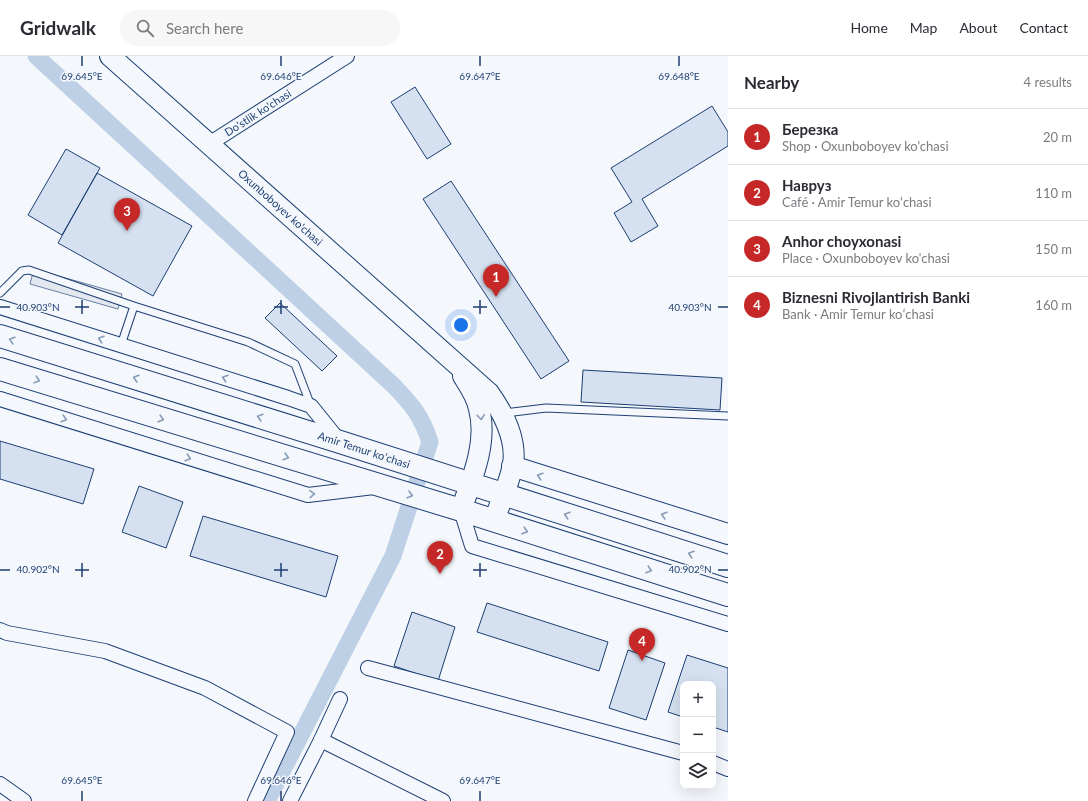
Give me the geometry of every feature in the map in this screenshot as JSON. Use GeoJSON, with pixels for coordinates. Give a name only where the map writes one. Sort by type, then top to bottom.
{"type":"FeatureCollection","features":[{"type":"Feature","properties":{"kind":"highway","name":"Amir Temur koʻchasi"},"geometry":{"type":"LineString","coordinates":[[0,336],[340,442],[728,566]]}},
{"type":"Feature","properties":{"kind":"highway"},"geometry":{"type":"LineString","coordinates":[[0,369],[461,510],[728,595]]}},
{"type":"Feature","properties":{"kind":"main road","name":"Oxunboboyev ko'chasi"},"geometry":{"type":"LineString","coordinates":[[110,56],[489,393],[502,414],[512,443],[512,466],[494,521]]}},
{"type":"Feature","properties":{"kind":"main road","name":"Oxunboboyev ko'chasi"},"geometry":{"type":"LineString","coordinates":[[451,358],[470,387],[477,401],[481,416],[480,445],[470,484],[461,510]]}},
{"type":"Feature","properties":{"kind":"main road"},"geometry":{"type":"LineString","coordinates":[[512,466],[728,534]]}},
{"type":"Feature","properties":{"kind":"street","name":"Do'stlik ko'chasi"},"geometry":{"type":"LineString","coordinates":[[209,144],[347,56]]}},
{"type":"Feature","properties":{"kind":"street"},"geometry":{"type":"LineString","coordinates":[[0,306],[311,406],[340,442]]}},
{"type":"Feature","properties":{"kind":"street"},"geometry":{"type":"LineString","coordinates":[[0,399],[308,495],[380,486]]}},
{"type":"Feature","properties":{"kind":"street"},"geometry":{"type":"LineString","coordinates":[[461,510],[472,546],[728,624]]}},
{"type":"Feature","properties":{"kind":"street"},"geometry":{"type":"LineString","coordinates":[[0,630],[7,633],[105,651],[205,688],[287,732],[255,801]]}},
{"type":"Feature","properties":{"kind":"street"},"geometry":{"type":"LineString","coordinates":[[368,668],[680,752]]}},
{"type":"Feature","properties":{"kind":"street"},"geometry":{"type":"LineString","coordinates":[[290,801],[340,699]]}},
{"type":"Feature","properties":{"kind":"street"},"geometry":{"type":"LineString","coordinates":[[321,740],[443,801]]}},
{"type":"Feature","properties":{"kind":"street"},"geometry":{"type":"LineString","coordinates":[[716,765],[728,769]]}},
{"type":"Feature","properties":{"kind":"street"},"geometry":{"type":"LineString","coordinates":[[0,784],[24,801]]}},
{"type":"Feature","properties":{"kind":"lane"},"geometry":{"type":"LineString","coordinates":[[0,293],[22,271],[29,270],[134,306],[248,342],[295,364],[311,406]]}},
{"type":"Feature","properties":{"kind":"lane"},"geometry":{"type":"LineString","coordinates":[[121,345],[134,306]]}},
{"type":"Feature","properties":{"kind":"lane"},"geometry":{"type":"LineString","coordinates":[[502,414],[546,408],[728,416]]}},
{"type":"Feature","properties":{"kind":"shaded area"},"geometry":{"type":"Polygon","coordinates":[[[34,269],[122,294],[118,309],[30,284],[34,269]]]}},
{"type":"Feature","properties":{"kind":"building"},"geometry":{"type":"Polygon","coordinates":[[[415,87],[451,144],[427,159],[391,102],[415,87]]]}},
{"type":"Feature","properties":{"kind":"building"},"geometry":{"type":"Polygon","coordinates":[[[712,106],[728,132],[728,146],[642,199],[658,226],[631,242],[614,213],[632,202],[611,168],[712,106]]]}},
{"type":"Feature","properties":{"kind":"building"},"geometry":{"type":"Polygon","coordinates":[[[66,149],[100,168],[62,235],[28,215],[66,149]]]}},
{"type":"Feature","properties":{"kind":"building"},"geometry":{"type":"Polygon","coordinates":[[[97,173],[192,226],[153,296],[58,243],[97,173]]]}},
{"type":"Feature","properties":{"kind":"building"},"geometry":{"type":"Polygon","coordinates":[[[451,181],[569,361],[541,379],[423,199],[451,181]]]}},
{"type":"Feature","properties":{"kind":"building"},"geometry":{"type":"Polygon","coordinates":[[[280,303],[337,356],[322,371],[265,318],[280,303]]]}},
{"type":"Feature","properties":{"kind":"building"},"geometry":{"type":"Polygon","coordinates":[[[583,370],[722,378],[720,410],[581,402],[583,370]]]}},
{"type":"Feature","properties":{"kind":"building"},"geometry":{"type":"Polygon","coordinates":[[[0,441],[94,469],[83,504],[0,479],[0,441]]]}},
{"type":"Feature","properties":{"kind":"building"},"geometry":{"type":"Polygon","coordinates":[[[139,486],[183,502],[166,548],[122,532],[139,486]]]}},
{"type":"Feature","properties":{"kind":"building"},"geometry":{"type":"Polygon","coordinates":[[[203,516],[338,556],[326,597],[190,556],[203,516]]]}},
{"type":"Feature","properties":{"kind":"building"},"geometry":{"type":"Polygon","coordinates":[[[487,603],[608,642],[599,671],[477,632],[487,603]]]}},
{"type":"Feature","properties":{"kind":"building"},"geometry":{"type":"Polygon","coordinates":[[[412,612],[455,627],[438,681],[394,666],[412,612]]]}},
{"type":"Feature","properties":{"kind":"building"},"geometry":{"type":"Polygon","coordinates":[[[628,650],[665,663],[646,720],[609,708],[628,650]]]}},
{"type":"Feature","properties":{"kind":"building"},"geometry":{"type":"Polygon","coordinates":[[[687,655],[728,668],[728,732],[716,728],[716,681],[680,681],[680,716],[668,712],[687,655]]]}},
{"type":"Feature","properties":{"kind":"waterway"},"geometry":{"type":"LineString","coordinates":[[36,56],[394,386],[416,411],[430,442],[393,556],[267,801]]}},
{"type":"Feature","properties":{"kind":"place","name":"Anhor choyxonasi"},"geometry":{"type":"Point","coordinates":[127,231]}},
{"type":"Feature","properties":{"kind":"place","name":"Березка"},"geometry":{"type":"Point","coordinates":[496,297]}},
{"type":"Feature","properties":{"kind":"place","name":"Навруз"},"geometry":{"type":"Point","coordinates":[440,574]}},
{"type":"Feature","properties":{"kind":"place","name":"Biznesni Rivojlantirish Banki"},"geometry":{"type":"Point","coordinates":[642,661]}}]}
